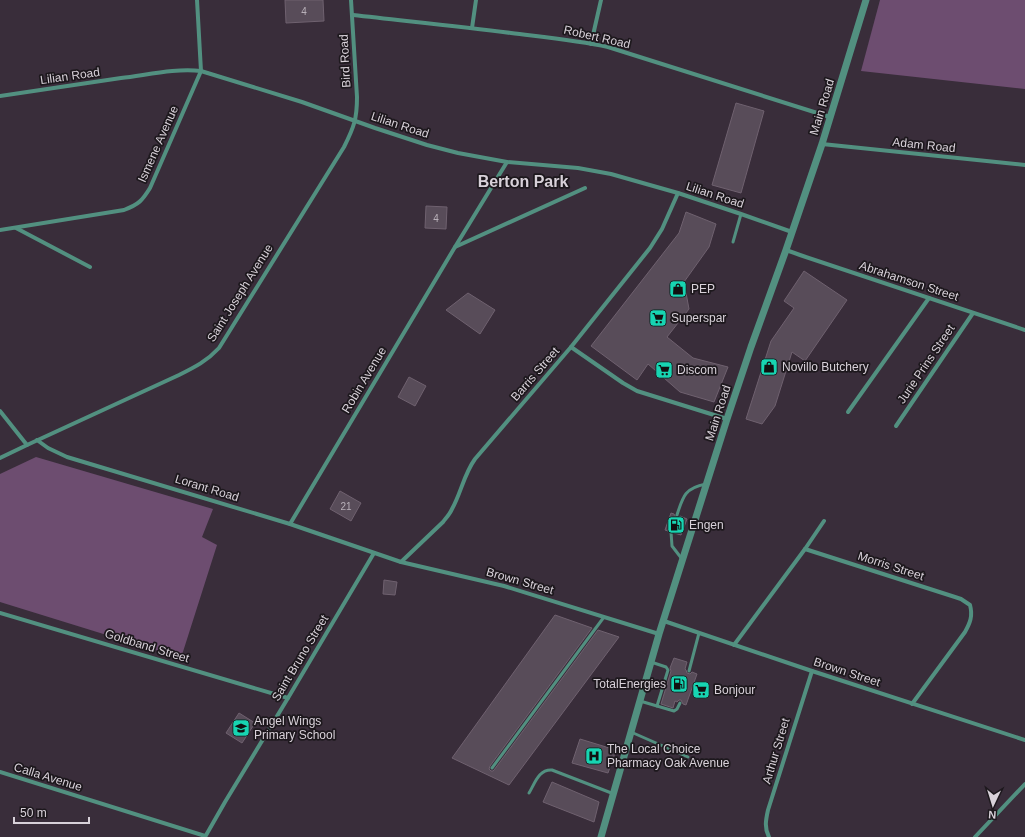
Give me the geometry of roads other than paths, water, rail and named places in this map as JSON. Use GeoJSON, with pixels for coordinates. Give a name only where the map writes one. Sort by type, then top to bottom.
{"type":"FeatureCollection","features":[{"type":"Feature","properties":{"kind":"street"},"geometry":{"type":"LineString","coordinates":[[197,0],[200,71]]}},
{"type":"Feature","properties":{"kind":"street","name":"Bird Road"},"geometry":{"type":"LineString","coordinates":[[351,0],[357,97],[356,121]]}},
{"type":"Feature","properties":{"kind":"street"},"geometry":{"type":"LineString","coordinates":[[472,28],[476,0]]}},
{"type":"Feature","properties":{"kind":"street"},"geometry":{"type":"LineString","coordinates":[[591,44],[601,0]]}},
{"type":"Feature","properties":{"kind":"street","name":"Main Road"},"geometry":{"type":"LineString","coordinates":[[601,837],[659,634],[727,419],[822,144],[866,0]]}},
{"type":"Feature","properties":{"kind":"street","name":"Robert Road"},"geometry":{"type":"LineString","coordinates":[[353,15],[571,40],[608,47],[830,117]]}},
{"type":"Feature","properties":{"kind":"street","name":"Lilian Road"},"geometry":{"type":"LineString","coordinates":[[0,96],[182,70],[200,71],[302,102],[452,152],[507,162],[598,171],[611,174],[678,193],[792,232]]}},
{"type":"Feature","properties":{"kind":"street","name":"Ismene Avenue"},"geometry":{"type":"LineString","coordinates":[[0,230],[124,210],[134,206],[143,199],[150,188],[200,71]]}},
{"type":"Feature","properties":{"kind":"street","name":"Saint Joseph Avenue"},"geometry":{"type":"LineString","coordinates":[[0,458],[198,366],[211,357],[228,334],[340,153],[356,121]]}},
{"type":"Feature","properties":{"kind":"street","name":"Adam Road"},"geometry":{"type":"LineString","coordinates":[[822,144],[1025,165]]}},
{"type":"Feature","properties":{"kind":"street","name":"Robin Avenue"},"geometry":{"type":"LineString","coordinates":[[290,524],[507,162]]}},
{"type":"Feature","properties":{"kind":"street"},"geometry":{"type":"LineString","coordinates":[[455,247],[586,188]]}},
{"type":"Feature","properties":{"kind":"street","name":"Barris Street"},"geometry":{"type":"LineString","coordinates":[[402,562],[443,522],[452,510],[470,466],[571,347],[650,248],[662,228],[678,193]]}},
{"type":"Feature","properties":{"kind":"street"},"geometry":{"type":"LineString","coordinates":[[16,228],[90,267]]}},
{"type":"Feature","properties":{"kind":"street","name":"Abrahamson Street"},"geometry":{"type":"LineString","coordinates":[[786,250],[1025,330]]}},
{"type":"Feature","properties":{"kind":"street"},"geometry":{"type":"LineString","coordinates":[[848,412],[929,298]]}},
{"type":"Feature","properties":{"kind":"street","name":"Jurie Prins Street"},"geometry":{"type":"LineString","coordinates":[[896,426],[973,313]]}},
{"type":"Feature","properties":{"kind":"street"},"geometry":{"type":"LineString","coordinates":[[571,347],[637,391],[727,419]]}},
{"type":"Feature","properties":{"kind":"street"},"geometry":{"type":"LineString","coordinates":[[0,411],[26,445]]}},
{"type":"Feature","properties":{"kind":"street","name":"Lorant Road"},"geometry":{"type":"LineString","coordinates":[[37,440],[48,448],[67,457],[290,524],[374,553]]}},
{"type":"Feature","properties":{"kind":"street"},"geometry":{"type":"LineString","coordinates":[[734,645],[824,521]]}},
{"type":"Feature","properties":{"kind":"street","name":"Morris Street"},"geometry":{"type":"LineString","coordinates":[[805,549],[961,599],[970,605],[972,616],[965,632],[912,704]]}},
{"type":"Feature","properties":{"kind":"street","name":"Brown Street"},"geometry":{"type":"LineString","coordinates":[[374,553],[402,562],[504,586],[659,634]]}},
{"type":"Feature","properties":{"kind":"street","name":"Saint Bruno Street"},"geometry":{"type":"LineString","coordinates":[[205,836],[374,553]]}},
{"type":"Feature","properties":{"kind":"street","name":"Goldband Street"},"geometry":{"type":"LineString","coordinates":[[0,612],[288,698]]}},
{"type":"Feature","properties":{"kind":"street","name":"Brown Street"},"geometry":{"type":"LineString","coordinates":[[664,621],[1025,740]]}},
{"type":"Feature","properties":{"kind":"street","name":"Arthur Street"},"geometry":{"type":"LineString","coordinates":[[768,837],[766,833],[766,826],[768,810],[812,671]]}},
{"type":"Feature","properties":{"kind":"street","name":"Calla Avenue"},"geometry":{"type":"LineString","coordinates":[[0,772],[205,836]]}},
{"type":"Feature","properties":{"kind":"street"},"geometry":{"type":"LineString","coordinates":[[975,837],[1025,784]]}},
{"type":"Feature","properties":{"kind":"lane"},"geometry":{"type":"LineString","coordinates":[[733,242],[741,214]]}},
{"type":"Feature","properties":{"kind":"lane"},"geometry":{"type":"LineString","coordinates":[[677,515],[687,492],[692,488],[707,484]]}},
{"type":"Feature","properties":{"kind":"lane"},"geometry":{"type":"LineString","coordinates":[[671,532],[672,546],[683,561]]}},
{"type":"Feature","properties":{"kind":"lane"},"geometry":{"type":"LineString","coordinates":[[492,768],[604,617]]}},
{"type":"Feature","properties":{"kind":"lane"},"geometry":{"type":"LineString","coordinates":[[689,671],[699,633]]}},
{"type":"Feature","properties":{"kind":"lane"},"geometry":{"type":"LineString","coordinates":[[651,662],[666,667],[668,670],[657,706]]}},
{"type":"Feature","properties":{"kind":"lane"},"geometry":{"type":"LineString","coordinates":[[640,701],[675,711],[678,709],[680,703]]}},
{"type":"Feature","properties":{"kind":"lane"},"geometry":{"type":"LineString","coordinates":[[631,732],[688,757]]}},
{"type":"Feature","properties":{"kind":"lane"},"geometry":{"type":"LineString","coordinates":[[529,793],[540,773],[552,770],[614,794]]}},
{"type":"Feature","properties":{"kind":"place","name":"PEP"},"geometry":{"type":"Point","coordinates":[678,289]}},
{"type":"Feature","properties":{"kind":"place","name":"Superspar"},"geometry":{"type":"Point","coordinates":[658,318]}},
{"type":"Feature","properties":{"kind":"place","name":"Novillo Butchery"},"geometry":{"type":"Point","coordinates":[769,367]}},
{"type":"Feature","properties":{"kind":"place","name":"Discom"},"geometry":{"type":"Point","coordinates":[664,370]}},
{"type":"Feature","properties":{"kind":"place","name":"Engen"},"geometry":{"type":"Point","coordinates":[676,525]}},
{"type":"Feature","properties":{"kind":"place","name":"TotalEnergies"},"geometry":{"type":"Point","coordinates":[679,684]}},
{"type":"Feature","properties":{"kind":"place","name":"Bonjour"},"geometry":{"type":"Point","coordinates":[701,690]}},
{"type":"Feature","properties":{"kind":"place","name":"Angel Wings Primary School"},"geometry":{"type":"Point","coordinates":[241,728]}},
{"type":"Feature","properties":{"kind":"place","name":"The Local Choice Pharmacy Oak Avenue"},"geometry":{"type":"Point","coordinates":[594,756]}},
{"type":"Feature","properties":{"kind":"district","name":"Berton Park"},"geometry":{"type":"Point","coordinates":[523,181]}}]}
